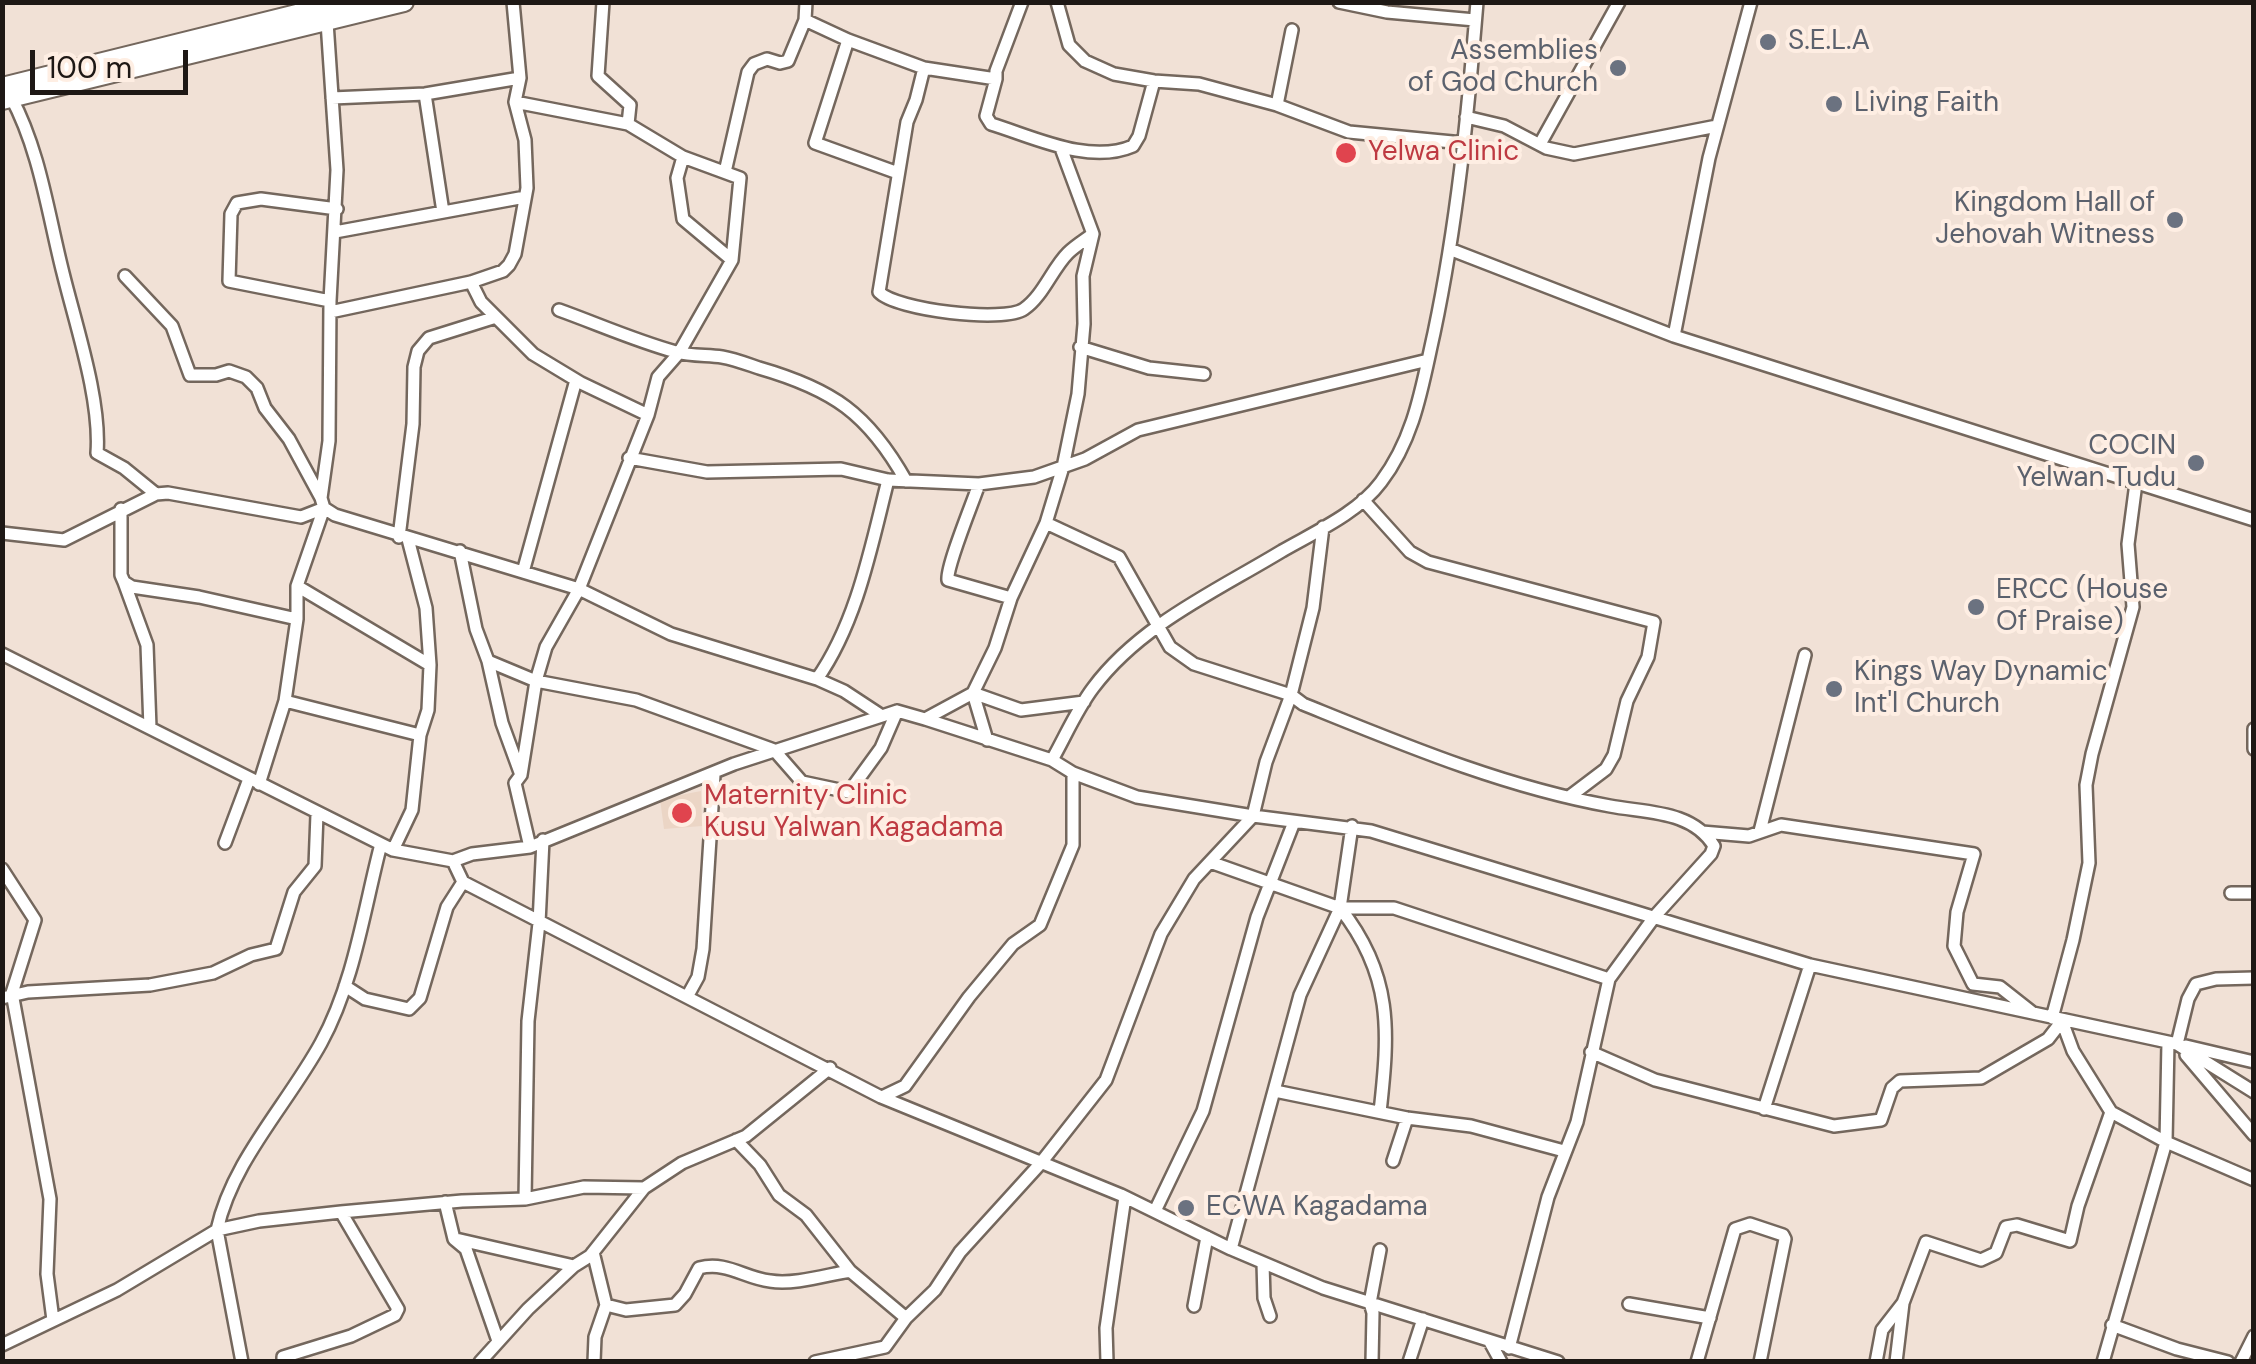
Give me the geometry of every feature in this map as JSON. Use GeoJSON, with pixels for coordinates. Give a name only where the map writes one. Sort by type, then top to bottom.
{"type":"FeatureCollection","features":[{"type":"Feature","properties":{"kind":"main road"},"geometry":{"type":"LineString","coordinates":[[5,95],[346,2]]}},
{"type":"Feature","properties":{"kind":"main road"},"geometry":{"type":"LineString","coordinates":[[5,95],[404,2]]}},
{"type":"Feature","properties":{"kind":"street"},"geometry":{"type":"LineString","coordinates":[[337,209],[261,199],[237,203],[231,214],[229,282],[330,307],[471,282],[509,264],[515,254],[525,197],[525,140],[515,102],[520,78],[513,2]]}},
{"type":"Feature","properties":{"kind":"street"},"geometry":{"type":"LineString","coordinates":[[603,2],[598,76],[630,105],[628,124]]}},
{"type":"Feature","properties":{"kind":"street"},"geometry":{"type":"LineString","coordinates":[[724,172],[748,72],[754,64],[767,59],[780,64],[788,61],[805,20],[806,2]]}},
{"type":"Feature","properties":{"kind":"street"},"geometry":{"type":"LineString","coordinates":[[1022,2],[996,70],[986,116],[992,124],[1062,148],[1112,152],[1133,146],[1139,136],[1154,81]]}},
{"type":"Feature","properties":{"kind":"street"},"geometry":{"type":"LineString","coordinates":[[1058,2],[1070,46],[1085,61],[1114,74],[1199,84],[1278,105],[1349,132],[1463,144]]}},
{"type":"Feature","properties":{"kind":"street"},"geometry":{"type":"LineString","coordinates":[[1339,2],[1387,12],[1475,20]]}},
{"type":"Feature","properties":{"kind":"street"},"geometry":{"type":"LineString","coordinates":[[1052,760],[1084,702],[1108,670],[1158,626],[1323,527],[1363,500],[1381,482],[1418,410],[1452,250],[1476,2]]}},
{"type":"Feature","properties":{"kind":"street"},"geometry":{"type":"LineString","coordinates":[[1540,144],[1619,2]]}},
{"type":"Feature","properties":{"kind":"street"},"geometry":{"type":"LineString","coordinates":[[1674,336],[1717,126],[1751,2]]}},
{"type":"Feature","properties":{"kind":"street"},"geometry":{"type":"LineString","coordinates":[[805,20],[924,68],[996,79]]}},
{"type":"Feature","properties":{"kind":"street"},"geometry":{"type":"LineString","coordinates":[[225,843],[285,701],[297,618],[297,586],[322,503],[329,440],[330,307],[337,209],[327,22]]}},
{"type":"Feature","properties":{"kind":"street"},"geometry":{"type":"LineString","coordinates":[[1278,105],[1292,30]]}},
{"type":"Feature","properties":{"kind":"street"},"geometry":{"type":"LineString","coordinates":[[848,40],[815,143],[898,173]]}},
{"type":"Feature","properties":{"kind":"street"},"geometry":{"type":"LineString","coordinates":[[924,68],[907,122],[898,173],[880,292],[886,300],[926,308],[1013,315],[1028,307],[1068,253],[1093,234]]}},
{"type":"Feature","properties":{"kind":"street"},"geometry":{"type":"LineString","coordinates":[[332,98],[425,94],[520,78]]}},
{"type":"Feature","properties":{"kind":"street"},"geometry":{"type":"LineString","coordinates":[[425,94],[443,212]]}},
{"type":"Feature","properties":{"kind":"street"},"geometry":{"type":"LineString","coordinates":[[5,95],[28,128],[99,430],[97,454],[124,468],[156,494]]}},
{"type":"Feature","properties":{"kind":"street"},"geometry":{"type":"LineString","coordinates":[[515,102],[628,124],[683,157],[740,178],[732,260],[679,352],[658,377],[648,415],[579,589],[546,647],[536,681],[521,775],[515,784],[530,847]]}},
{"type":"Feature","properties":{"kind":"street"},"geometry":{"type":"LineString","coordinates":[[1466,117],[1504,126],[1540,144],[1574,154],[1717,126]]}},
{"type":"Feature","properties":{"kind":"street"},"geometry":{"type":"LineString","coordinates":[[925,720],[973,693],[995,648],[1010,598],[1046,524],[1063,467],[1078,394],[1084,324],[1083,276],[1093,234],[1062,148]]}},
{"type":"Feature","properties":{"kind":"street"},"geometry":{"type":"LineString","coordinates":[[683,157],[677,178],[683,220],[732,260]]}},
{"type":"Feature","properties":{"kind":"street"},"geometry":{"type":"LineString","coordinates":[[336,232],[525,197]]}},
{"type":"Feature","properties":{"kind":"street"},"geometry":{"type":"LineString","coordinates":[[1452,250],[1674,336],[2254,520]]}},
{"type":"Feature","properties":{"kind":"street"},"geometry":{"type":"LineString","coordinates":[[125,276],[172,326],[190,375],[216,376],[229,371],[246,377],[258,388],[266,408],[290,438],[322,503],[345,520],[579,589],[670,634],[844,690],[882,716]]}},
{"type":"Feature","properties":{"kind":"street"},"geometry":{"type":"LineString","coordinates":[[471,282],[474,292],[532,354],[648,415]]}},
{"type":"Feature","properties":{"kind":"street"},"geometry":{"type":"LineString","coordinates":[[560,310],[679,352],[725,357],[824,391],[840,400],[870,428],[906,481]]}},
{"type":"Feature","properties":{"kind":"street"},"geometry":{"type":"LineString","coordinates":[[242,1362],[217,1230],[224,1197],[322,1041],[345,986],[387,847],[412,810],[420,735],[428,710],[430,665],[423,590],[403,538],[414,367],[418,351],[429,338],[496,317]]}},
{"type":"Feature","properties":{"kind":"street"},"geometry":{"type":"LineString","coordinates":[[1080,347],[1149,368],[1204,374]]}},
{"type":"Feature","properties":{"kind":"street"},"geometry":{"type":"LineString","coordinates":[[628,458],[707,472],[841,469],[888,480],[980,484],[1034,478],[1138,430],[1428,360]]}},
{"type":"Feature","properties":{"kind":"street"},"geometry":{"type":"LineString","coordinates":[[523,572],[576,380]]}},
{"type":"Feature","properties":{"kind":"street"},"geometry":{"type":"LineString","coordinates":[[817,679],[834,655],[846,626],[888,480]]}},
{"type":"Feature","properties":{"kind":"street"},"geometry":{"type":"LineString","coordinates":[[1591,1052],[1655,1080],[1834,1126],[1881,1120],[1892,1088],[1900,1082],[1980,1078],[2048,1039],[2057,1020],[2089,864],[2086,785],[2092,754],[2133,607],[2128,544],[2136,482]]}},
{"type":"Feature","properties":{"kind":"street"},"geometry":{"type":"LineString","coordinates":[[980,484],[957,550],[946,568],[948,580],[1010,598]]}},
{"type":"Feature","properties":{"kind":"street"},"geometry":{"type":"LineString","coordinates":[[2,533],[64,540],[156,494],[301,517],[322,503]]}},
{"type":"Feature","properties":{"kind":"street"},"geometry":{"type":"LineString","coordinates":[[1363,500],[1410,552],[1428,562],[1654,622],[1648,656],[1626,701],[1614,755],[1606,770],[1569,797]]}},
{"type":"Feature","properties":{"kind":"street"},"geometry":{"type":"LineString","coordinates":[[121,509],[124,582],[147,644],[150,728]]}},
{"type":"Feature","properties":{"kind":"street"},"geometry":{"type":"LineString","coordinates":[[1046,524],[1119,557],[1170,647],[1194,664],[1292,695],[1303,704],[1383,736],[1533,788],[1674,817],[1691,823],[1714,846],[1609,979],[1576,1122],[1542,1217],[1509,1348]]}},
{"type":"Feature","properties":{"kind":"street"},"geometry":{"type":"LineString","coordinates":[[815,1362],[871,1356],[885,1347],[1106,1080],[1161,934],[1194,879],[1253,816],[1266,762],[1292,695],[1313,608],[1323,527]]}},
{"type":"Feature","properties":{"kind":"street"},"geometry":{"type":"LineString","coordinates":[[460,551],[476,630],[521,775]]}},
{"type":"Feature","properties":{"kind":"street"},"geometry":{"type":"LineString","coordinates":[[124,582],[158,593],[199,597],[297,618]]}},
{"type":"Feature","properties":{"kind":"street"},"geometry":{"type":"LineString","coordinates":[[297,586],[430,665]]}},
{"type":"Feature","properties":{"kind":"street"},"geometry":{"type":"LineString","coordinates":[[2,654],[387,847],[452,861],[472,854],[530,847],[593,824],[645,798],[774,750],[897,711],[1052,760],[1073,773],[1137,797],[1294,822],[1352,826],[1810,965],[2254,1062]]}},
{"type":"Feature","properties":{"kind":"street"},"geometry":{"type":"LineString","coordinates":[[1760,831],[1805,655]]}},
{"type":"Feature","properties":{"kind":"street"},"geometry":{"type":"LineString","coordinates":[[488,661],[536,681],[636,700],[774,750],[802,782],[849,792],[880,748],[897,711]]}},
{"type":"Feature","properties":{"kind":"street"},"geometry":{"type":"LineString","coordinates":[[973,693],[1021,710],[1084,702]]}},
{"type":"Feature","properties":{"kind":"street"},"geometry":{"type":"LineString","coordinates":[[973,693],[986,740]]}},
{"type":"Feature","properties":{"kind":"street"},"geometry":{"type":"LineString","coordinates":[[285,701],[420,735]]}},
{"type":"Feature","properties":{"kind":"street"},"geometry":{"type":"LineString","coordinates":[[2254,729],[2254,749]]}},
{"type":"Feature","properties":{"kind":"street"},"geometry":{"type":"LineString","coordinates":[[882,1097],[905,1086],[1013,944],[1040,925],[1073,845],[1073,773]]}},
{"type":"Feature","properties":{"kind":"street"},"geometry":{"type":"LineString","coordinates":[[688,997],[698,976],[702,949],[714,775]]}},
{"type":"Feature","properties":{"kind":"street"},"geometry":{"type":"LineString","coordinates":[[7,996],[150,985],[213,973],[251,954],[276,948],[294,892],[315,866],[318,814]]}},
{"type":"Feature","properties":{"kind":"street"},"geometry":{"type":"LineString","coordinates":[[1156,1210],[1203,1111],[1248,949],[1294,822]]}},
{"type":"Feature","properties":{"kind":"street"},"geometry":{"type":"LineString","coordinates":[[1701,832],[1737,837],[1782,825],[1974,854],[1958,912],[1954,946],[1972,984],[2000,987],[2036,1015]]}},
{"type":"Feature","properties":{"kind":"street"},"geometry":{"type":"LineString","coordinates":[[1231,1249],[1300,994],[1340,908],[1352,826]]}},
{"type":"Feature","properties":{"kind":"street"},"geometry":{"type":"LineString","coordinates":[[526,1199],[528,1021],[543,840]]}},
{"type":"Feature","properties":{"kind":"street"},"geometry":{"type":"LineString","coordinates":[[452,861],[463,882],[882,1097],[1156,1210],[1263,1262],[1370,1303],[1558,1362]]}},
{"type":"Feature","properties":{"kind":"street"},"geometry":{"type":"LineString","coordinates":[[1210,862],[1340,908],[1394,908],[1609,979]]}},
{"type":"Feature","properties":{"kind":"street"},"geometry":{"type":"LineString","coordinates":[[2,869],[36,920],[7,996],[50,1200],[47,1274],[52,1320]]}},
{"type":"Feature","properties":{"kind":"street"},"geometry":{"type":"LineString","coordinates":[[345,986],[365,998],[409,1009],[420,998],[442,920],[463,882]]}},
{"type":"Feature","properties":{"kind":"street"},"geometry":{"type":"LineString","coordinates":[[2231,892],[2254,893]]}},
{"type":"Feature","properties":{"kind":"street"},"geometry":{"type":"LineString","coordinates":[[1340,908],[1358,932],[1384,994],[1388,1030],[1380,1112]]}},
{"type":"Feature","properties":{"kind":"street"},"geometry":{"type":"LineString","coordinates":[[1764,1109],[1810,965]]}},
{"type":"Feature","properties":{"kind":"street"},"geometry":{"type":"LineString","coordinates":[[2103,1362],[2166,1142],[2173,1043],[2196,984],[2254,978]]}},
{"type":"Feature","properties":{"kind":"street"},"geometry":{"type":"LineString","coordinates":[[2057,1020],[2111,1112],[2166,1142],[2254,1180]]}},
{"type":"Feature","properties":{"kind":"street"},"geometry":{"type":"LineString","coordinates":[[2173,1043],[2254,1092]]}},
{"type":"Feature","properties":{"kind":"street"},"geometry":{"type":"LineString","coordinates":[[2173,1043],[2254,1135]]}},
{"type":"Feature","properties":{"kind":"street"},"geometry":{"type":"LineString","coordinates":[[480,1362],[574,1266],[593,1252],[644,1188],[682,1162],[736,1140],[771,1118],[830,1068]]}},
{"type":"Feature","properties":{"kind":"street"},"geometry":{"type":"LineString","coordinates":[[1275,1090],[1407,1118],[1471,1126],[1564,1151]]}},
{"type":"Feature","properties":{"kind":"street"},"geometry":{"type":"LineString","coordinates":[[1896,1362],[1903,1304],[1926,1242],[1981,1260],[1996,1253],[2006,1227],[2017,1225],[2070,1241],[2111,1112]]}},
{"type":"Feature","properties":{"kind":"street"},"geometry":{"type":"LineString","coordinates":[[1393,1160],[1407,1118]]}},
{"type":"Feature","properties":{"kind":"street"},"geometry":{"type":"LineString","coordinates":[[736,1140],[760,1165],[779,1194],[806,1215],[850,1271],[906,1318]]}},
{"type":"Feature","properties":{"kind":"street"},"geometry":{"type":"LineString","coordinates":[[2,1345],[117,1290],[217,1230],[340,1212],[526,1199],[584,1187],[644,1188]]}},
{"type":"Feature","properties":{"kind":"street"},"geometry":{"type":"LineString","coordinates":[[1107,1362],[1106,1328],[1125,1197]]}},
{"type":"Feature","properties":{"kind":"street"},"geometry":{"type":"LineString","coordinates":[[445,1202],[454,1238],[466,1249],[498,1342]]}},
{"type":"Feature","properties":{"kind":"street"},"geometry":{"type":"LineString","coordinates":[[283,1362],[283,1357],[351,1336],[395,1315],[398,1308],[340,1212]]}},
{"type":"Feature","properties":{"kind":"street"},"geometry":{"type":"LineString","coordinates":[[1697,1362],[1735,1228],[1750,1224],[1782,1235],[1786,1246],[1760,1362]]}},
{"type":"Feature","properties":{"kind":"street"},"geometry":{"type":"LineString","coordinates":[[454,1238],[574,1266]]}},
{"type":"Feature","properties":{"kind":"street"},"geometry":{"type":"LineString","coordinates":[[1194,1306],[1207,1238]]}},
{"type":"Feature","properties":{"kind":"street"},"geometry":{"type":"LineString","coordinates":[[1372,1362],[1370,1303],[1380,1250]]}},
{"type":"Feature","properties":{"kind":"street"},"geometry":{"type":"LineString","coordinates":[[593,1252],[606,1305],[594,1362]]}},
{"type":"Feature","properties":{"kind":"street"},"geometry":{"type":"LineString","coordinates":[[1263,1262],[1264,1298],[1270,1316]]}},
{"type":"Feature","properties":{"kind":"street"},"geometry":{"type":"LineString","coordinates":[[606,1305],[626,1310],[675,1305],[699,1268],[710,1266],[732,1268],[769,1282],[850,1271]]}},
{"type":"Feature","properties":{"kind":"street"},"geometry":{"type":"LineString","coordinates":[[1630,1304],[1710,1318]]}},
{"type":"Feature","properties":{"kind":"street"},"geometry":{"type":"LineString","coordinates":[[1876,1362],[1882,1330],[1903,1304]]}},
{"type":"Feature","properties":{"kind":"street"},"geometry":{"type":"LineString","coordinates":[[1409,1362],[1422,1319]]}},
{"type":"Feature","properties":{"kind":"street"},"geometry":{"type":"LineString","coordinates":[[2112,1325],[2177,1349],[2228,1362]]}},
{"type":"Feature","properties":{"kind":"street"},"geometry":{"type":"LineString","coordinates":[[2242,1362],[2254,1336]]}},
{"type":"Feature","properties":{"kind":"street"},"geometry":{"type":"LineString","coordinates":[[1490,1342],[1501,1362]]}},
{"type":"Feature","properties":{"kind":"shaded area","name":"Maternity Clinic Kusu Yalwan Kagadama"},"geometry":{"type":"Polygon","coordinates":[[[701,791],[702,826],[664,829],[660,799],[701,791]]]}},
{"type":"Feature","properties":{"kind":"place","name":"S.E.L.A"},"geometry":{"type":"Point","coordinates":[1768,42]}},
{"type":"Feature","properties":{"kind":"place","name":"Assemblies of God Church"},"geometry":{"type":"Point","coordinates":[1618,68]}},
{"type":"Feature","properties":{"kind":"place","name":"Living Faith"},"geometry":{"type":"Point","coordinates":[1834,104]}},
{"type":"Feature","properties":{"kind":"place","name":"Yelwa Clinic"},"geometry":{"type":"Point","coordinates":[1346,153]}},
{"type":"Feature","properties":{"kind":"place","name":"Kingdom Hall of Jehovah Witness"},"geometry":{"type":"Point","coordinates":[2175,220]}},
{"type":"Feature","properties":{"kind":"place","name":"COCIN Yelwan Tudu"},"geometry":{"type":"Point","coordinates":[2196,463]}},
{"type":"Feature","properties":{"kind":"place","name":"ERCC (House Of Praise)"},"geometry":{"type":"Point","coordinates":[1976,607]}},
{"type":"Feature","properties":{"kind":"place","name":"Kings Way Dynamic Int'l Church"},"geometry":{"type":"Point","coordinates":[1834,689]}},
{"type":"Feature","properties":{"kind":"place","name":"Maternity Clinic Kusu Yalwan Kagadama"},"geometry":{"type":"Point","coordinates":[682,813]}},
{"type":"Feature","properties":{"kind":"place","name":"ECWA Kagadama"},"geometry":{"type":"Point","coordinates":[1186,1208]}}]}
